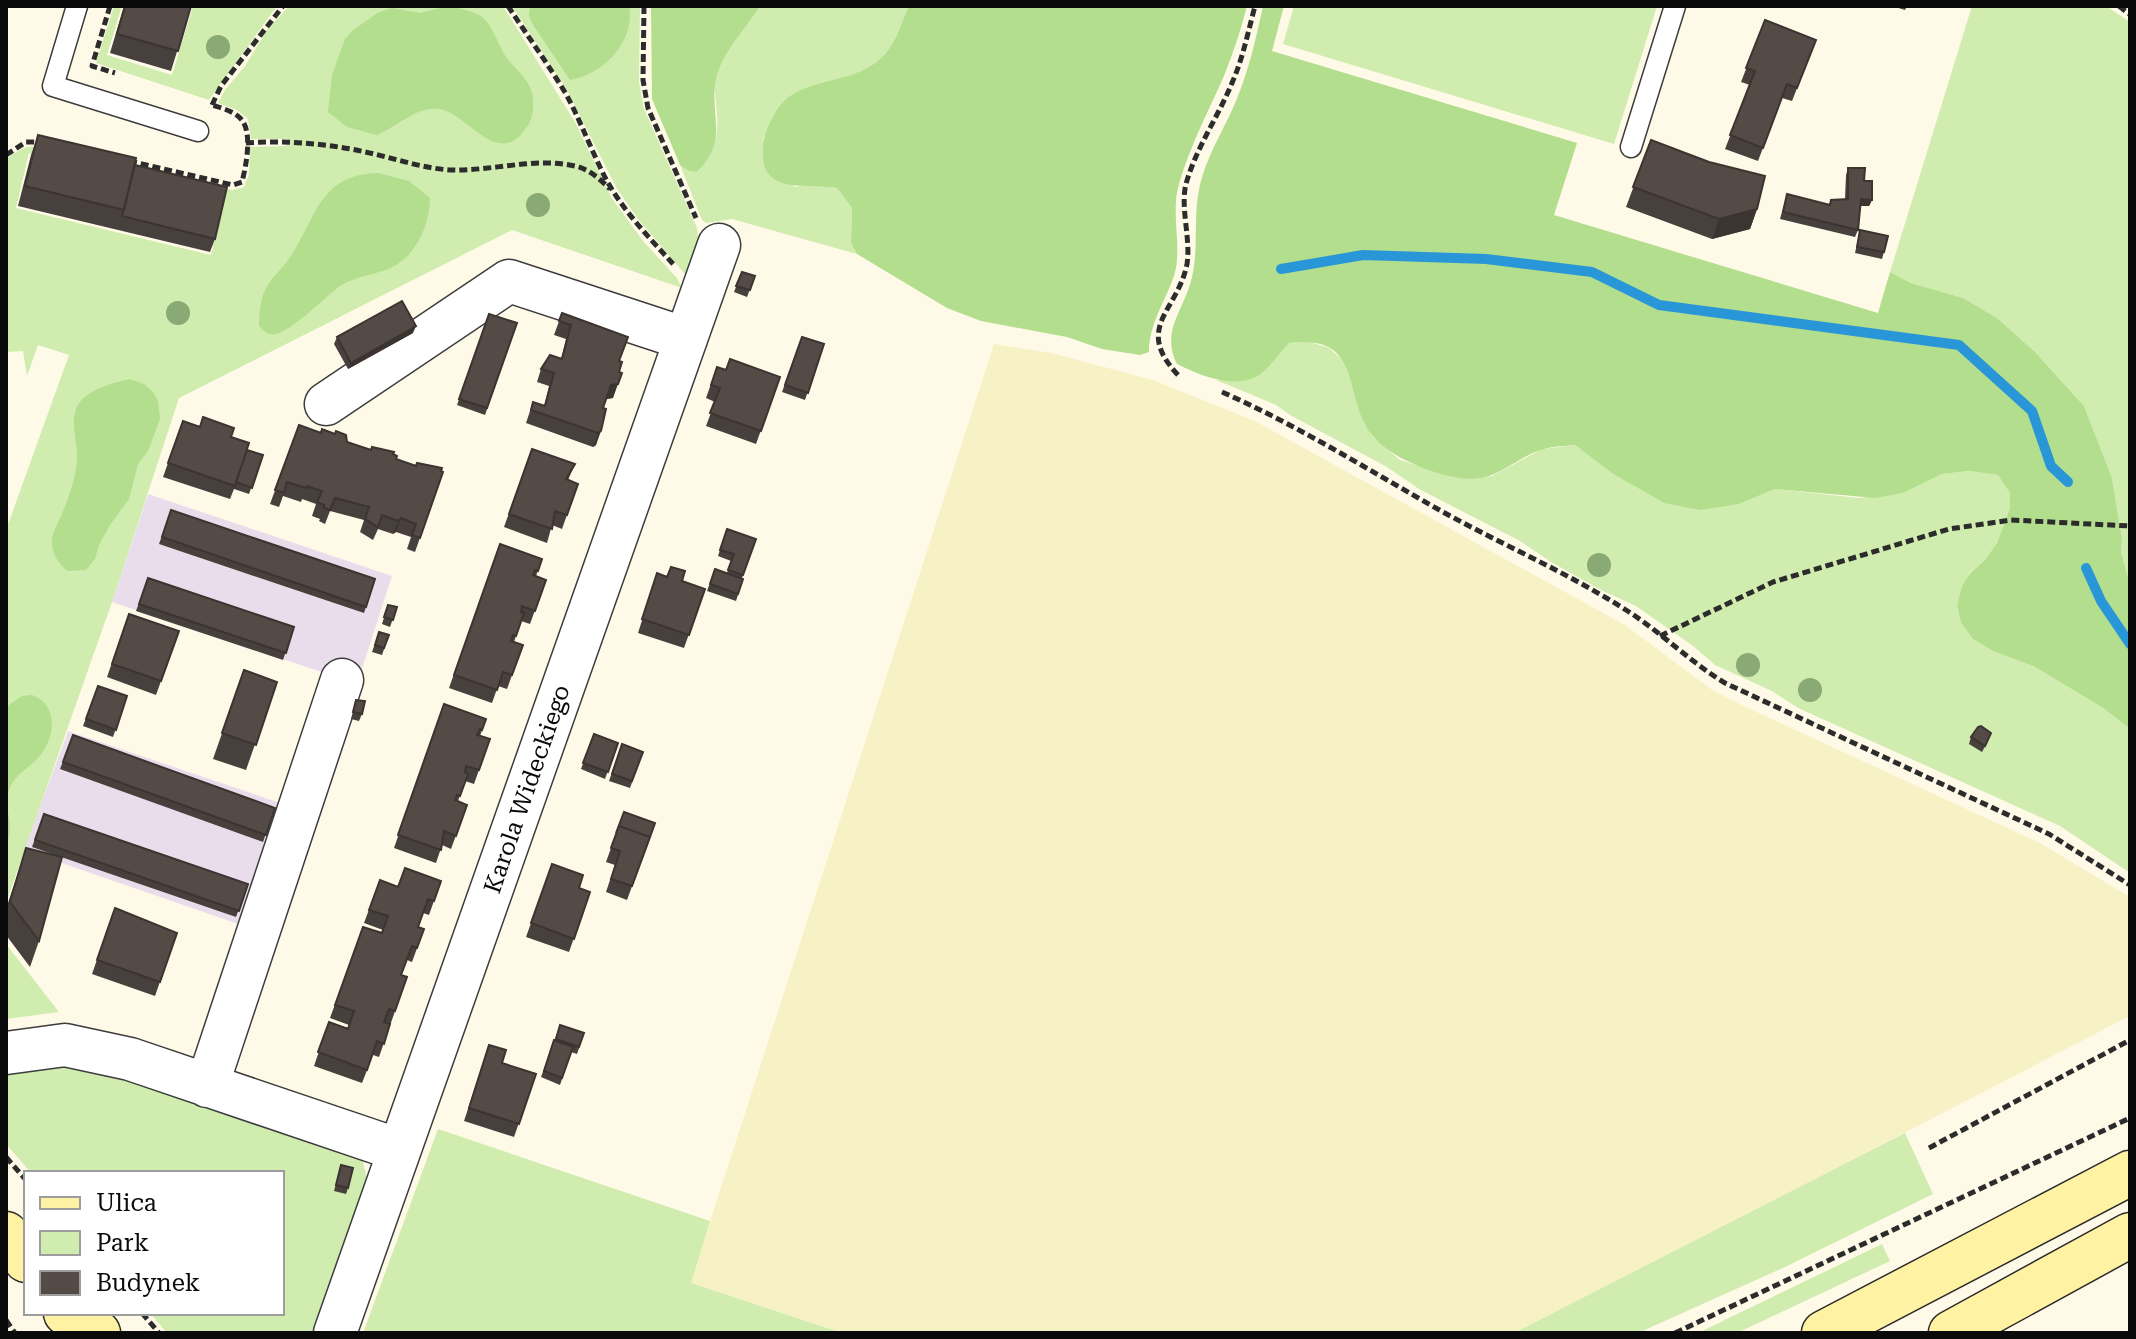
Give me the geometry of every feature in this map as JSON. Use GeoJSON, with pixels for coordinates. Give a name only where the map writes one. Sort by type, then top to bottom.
{"type":"FeatureCollection","features":[{"type":"Feature","properties":{"kind":"main road"},"geometry":{"type":"LineString","coordinates":[[1824,1333],[2130,1173]]}},
{"type":"Feature","properties":{"kind":"main road"},"geometry":{"type":"LineString","coordinates":[[6,1234],[24,1257]]}},
{"type":"Feature","properties":{"kind":"main road"},"geometry":{"type":"LineString","coordinates":[[1951,1333],[2130,1235]]}},
{"type":"Feature","properties":{"kind":"main road"},"geometry":{"type":"LineString","coordinates":[[69,1315],[98,1333]]}},
{"type":"Feature","properties":{"kind":"street","name":"Karola Wideckiego"},"geometry":{"type":"LineString","coordinates":[[335,1333],[686,339],[709,234]]}},
{"type":"Feature","properties":{"kind":"street"},"geometry":{"type":"LineString","coordinates":[[326,404],[509,281],[686,339]]}},
{"type":"Feature","properties":{"kind":"street"},"geometry":{"type":"LineString","coordinates":[[207,1086],[342,680]]}},
{"type":"Feature","properties":{"kind":"street"},"geometry":{"type":"LineString","coordinates":[[6,1053],[65,1045],[130,1059],[399,1150]]}},
{"type":"Feature","properties":{"kind":"lane"},"geometry":{"type":"LineString","coordinates":[[77,6],[53,86],[198,131]]}},
{"type":"Feature","properties":{"kind":"lane"},"geometry":{"type":"LineString","coordinates":[[1631,147],[1675,6]]}},
{"type":"Feature","properties":{"kind":"path"},"geometry":{"type":"LineString","coordinates":[[212,105],[221,86],[283,6]]}},
{"type":"Feature","properties":{"kind":"path"},"geometry":{"type":"LineString","coordinates":[[508,6],[565,92],[600,168],[616,194],[653,244],[681,275]]}},
{"type":"Feature","properties":{"kind":"path"},"geometry":{"type":"LineString","coordinates":[[644,6],[643,80],[648,108],[709,234]]}},
{"type":"Feature","properties":{"kind":"path"},"geometry":{"type":"LineString","coordinates":[[1178,375],[1163,359],[1158,331],[1168,304],[1181,284],[1187,263],[1185,187],[1202,142],[1244,52],[1255,6]]}},
{"type":"Feature","properties":{"kind":"path"},"geometry":{"type":"LineString","coordinates":[[2119,6],[2129,14]]}},
{"type":"Feature","properties":{"kind":"path"},"geometry":{"type":"LineString","coordinates":[[246,143],[269,141],[347,148],[452,170],[558,163],[578,166],[594,174],[616,194]]}},
{"type":"Feature","properties":{"kind":"path"},"geometry":{"type":"LineString","coordinates":[[6,155],[26,142],[49,143]]}},
{"type":"Feature","properties":{"kind":"path"},"geometry":{"type":"LineString","coordinates":[[124,160],[233,185]]}},
{"type":"Feature","properties":{"kind":"path"},"geometry":{"type":"LineString","coordinates":[[164,178],[166,169]]}},
{"type":"Feature","properties":{"kind":"path"},"geometry":{"type":"LineString","coordinates":[[1222,392],[1265,411],[1626,611],[1725,683],[2049,834],[2130,885]]}},
{"type":"Feature","properties":{"kind":"path"},"geometry":{"type":"LineString","coordinates":[[1660,636],[1773,582],[1949,529],[2011,520],[2130,526]]}},
{"type":"Feature","properties":{"kind":"path"},"geometry":{"type":"LineString","coordinates":[[1929,1148],[2130,1040]]}},
{"type":"Feature","properties":{"kind":"path"},"geometry":{"type":"LineString","coordinates":[[1675,1333],[2130,1118]]}},
{"type":"Feature","properties":{"kind":"path"},"geometry":{"type":"LineString","coordinates":[[6,1157],[24,1178]]}},
{"type":"Feature","properties":{"kind":"path"},"geometry":{"type":"LineString","coordinates":[[144,1315],[159,1333]]}},
{"type":"Feature","properties":{"kind":"path"},"geometry":{"type":"LineString","coordinates":[[6,1320],[15,1333]]}},
{"type":"Feature","properties":{"kind":"shaded area"},"geometry":{"type":"Polygon","coordinates":[[[994,344],[1052,353],[1153,380],[1255,421],[1625,625],[1711,689],[1731,700],[2040,843],[2130,897],[2130,1016],[1514,1333],[842,1333],[690,1283],[994,344]]]}},
{"type":"Feature","properties":{"kind":"shaded area"},"geometry":{"type":"Polygon","coordinates":[[[148,494],[392,576],[357,684],[112,602],[148,494]]]}},
{"type":"Feature","properties":{"kind":"shaded area"},"geometry":{"type":"Polygon","coordinates":[[[68,731],[283,804],[244,926],[24,850],[68,731]]]}},
{"type":"Feature","properties":{"kind":"green space"},"geometry":{"type":"Polygon","coordinates":[[[114,6],[122,6],[107,55],[172,75],[193,6],[277,6],[209,100],[96,63],[114,6]]]}},
{"type":"Feature","properties":{"kind":"green space"},"geometry":{"type":"Polygon","coordinates":[[[289,6],[503,6],[575,122],[611,197],[682,288],[512,230],[179,398],[112,602],[6,903],[6,530],[69,355],[38,345],[27,376],[23,351],[6,352],[6,159],[34,146],[61,159],[29,153],[16,208],[211,255],[224,199],[171,185],[171,176],[232,190],[244,187],[249,174],[250,147],[286,146],[288,139],[251,139],[248,119],[237,110],[218,103],[267,30],[289,6]]]}},
{"type":"Feature","properties":{"kind":"green space"},"geometry":{"type":"Polygon","coordinates":[[[448,6],[482,17],[504,54],[530,87],[532,116],[515,140],[504,143],[493,141],[449,112],[438,109],[414,114],[377,135],[347,127],[328,112],[332,75],[345,39],[353,30],[379,12],[392,8],[420,13],[448,6]]]}},
{"type":"Feature","properties":{"kind":"green space"},"geometry":{"type":"Polygon","coordinates":[[[512,6],[640,6],[639,82],[644,109],[697,228],[697,248],[690,280],[617,189],[567,90],[512,6]]]}},
{"type":"Feature","properties":{"kind":"green space"},"geometry":{"type":"Polygon","coordinates":[[[530,6],[629,6],[630,19],[622,43],[605,64],[570,80],[533,25],[529,16],[530,6]]]}},
{"type":"Feature","properties":{"kind":"green space"},"geometry":{"type":"Polygon","coordinates":[[[651,6],[760,6],[720,66],[714,101],[716,136],[707,160],[697,172],[680,165],[652,99],[651,6]]]}},
{"type":"Feature","properties":{"kind":"green space"},"geometry":{"type":"Polygon","coordinates":[[[760,6],[909,6],[894,41],[879,60],[855,74],[815,85],[790,96],[776,110],[763,140],[794,187],[812,184],[837,188],[852,208],[851,243],[857,254],[732,219],[706,223],[702,220],[680,165],[697,172],[710,153],[717,130],[715,90],[720,66],[760,6]]]}},
{"type":"Feature","properties":{"kind":"green space"},"geometry":{"type":"Polygon","coordinates":[[[909,6],[1247,6],[1227,67],[1179,184],[1176,265],[1155,323],[1149,352],[1140,355],[1102,349],[1067,337],[981,321],[947,308],[857,254],[851,243],[852,208],[837,188],[788,184],[777,181],[769,174],[764,164],[764,140],[774,114],[784,101],[809,87],[867,68],[880,59],[894,41],[909,6]]]}},
{"type":"Feature","properties":{"kind":"green space"},"geometry":{"type":"Polygon","coordinates":[[[1263,6],[1284,6],[1272,51],[1577,143],[1554,215],[1878,313],[1890,272],[1911,283],[1963,298],[1997,318],[2035,352],[2084,406],[2112,478],[2122,538],[2121,552],[2130,584],[2130,729],[2103,708],[2035,667],[1993,651],[1973,639],[1961,623],[1957,606],[1962,586],[1997,543],[2010,508],[2010,493],[1998,475],[1969,471],[1942,474],[1903,493],[1875,498],[1775,489],[1739,504],[1700,510],[1664,503],[1613,474],[1575,445],[1532,453],[1481,478],[1453,477],[1409,462],[1388,450],[1372,435],[1363,420],[1348,371],[1341,358],[1330,348],[1313,343],[1289,343],[1263,372],[1243,381],[1208,377],[1177,364],[1172,352],[1172,330],[1192,277],[1199,187],[1210,155],[1241,89],[1263,6]]]}},
{"type":"Feature","properties":{"kind":"green space"},"geometry":{"type":"Polygon","coordinates":[[[1294,6],[1657,6],[1614,144],[1283,44],[1294,6]]]}},
{"type":"Feature","properties":{"kind":"green space"},"geometry":{"type":"Polygon","coordinates":[[[1972,6],[2106,6],[2130,22],[2130,584],[2121,552],[2122,537],[2112,478],[2084,406],[2035,352],[1997,318],[1963,298],[1911,283],[1890,272],[1972,6]]]}},
{"type":"Feature","properties":{"kind":"green space"},"geometry":{"type":"Polygon","coordinates":[[[378,173],[409,181],[430,198],[426,224],[414,248],[396,265],[340,286],[282,332],[266,333],[259,326],[262,297],[270,281],[297,246],[318,206],[346,180],[378,173]]]}},
{"type":"Feature","properties":{"kind":"green space"},"geometry":{"type":"Polygon","coordinates":[[[1307,341],[1329,348],[1344,361],[1364,423],[1373,437],[1400,460],[1452,477],[1492,476],[1542,449],[1575,445],[1613,474],[1664,503],[1739,504],[1775,489],[1859,498],[1903,493],[1942,474],[1969,471],[1998,475],[2010,493],[2010,508],[1997,543],[1984,561],[1970,572],[1957,606],[1961,623],[1973,639],[1993,651],[2035,667],[2103,708],[2130,729],[2130,873],[2060,826],[1798,708],[1772,691],[1715,665],[1636,606],[1601,590],[1520,541],[1419,489],[1387,467],[1276,405],[1216,380],[1249,379],[1289,343],[1307,341]]]}},
{"type":"Feature","properties":{"kind":"green space"},"geometry":{"type":"Polygon","coordinates":[[[130,379],[144,384],[153,392],[158,401],[160,419],[148,451],[138,464],[129,499],[110,525],[95,559],[86,570],[67,571],[55,556],[52,541],[76,469],[76,409],[85,397],[97,390],[130,379]]]}},
{"type":"Feature","properties":{"kind":"green space"},"geometry":{"type":"Polygon","coordinates":[[[32,695],[46,705],[52,728],[42,753],[15,779],[9,790],[10,829],[6,846],[6,707],[22,696],[32,695]]]}},
{"type":"Feature","properties":{"kind":"green space"},"geometry":{"type":"Polygon","coordinates":[[[6,944],[59,1012],[6,1019],[6,944]]]}},
{"type":"Feature","properties":{"kind":"green space"},"geometry":{"type":"Polygon","coordinates":[[[74,1064],[101,1067],[362,1157],[367,1180],[365,1192],[314,1333],[167,1333],[152,1315],[284,1315],[284,1171],[29,1171],[6,1144],[6,1075],[22,1067],[74,1064]]]}},
{"type":"Feature","properties":{"kind":"green space"},"geometry":{"type":"Polygon","coordinates":[[[438,1129],[710,1221],[691,1283],[842,1333],[363,1333],[438,1129]]]}},
{"type":"Feature","properties":{"kind":"green space"},"geometry":{"type":"Polygon","coordinates":[[[1905,1133],[1933,1194],[1785,1267],[1638,1333],[1514,1333],[1905,1133]]]}},
{"type":"Feature","properties":{"kind":"green space"},"geometry":{"type":"Polygon","coordinates":[[[1882,1244],[1890,1261],[1737,1333],[1698,1333],[1882,1244]]]}},
{"type":"Feature","properties":{"kind":"building"},"geometry":{"type":"Polygon","coordinates":[[[125,6],[191,6],[178,51],[117,34],[125,6]]]}},
{"type":"Feature","properties":{"kind":"building"},"geometry":{"type":"Polygon","coordinates":[[[1765,20],[1816,40],[1797,88],[1787,84],[1763,148],[1730,135],[1755,71],[1746,68],[1765,20]]]}},
{"type":"Feature","properties":{"kind":"building"},"geometry":{"type":"Polygon","coordinates":[[[38,135],[136,158],[124,210],[25,186],[38,135]]]}},
{"type":"Feature","properties":{"kind":"building"},"geometry":{"type":"Polygon","coordinates":[[[1651,140],[1709,162],[1765,176],[1757,209],[1719,219],[1633,187],[1651,140]]]}},
{"type":"Feature","properties":{"kind":"building"},"geometry":{"type":"Polygon","coordinates":[[[135,165],[227,187],[215,239],[122,216],[135,165]]]}},
{"type":"Feature","properties":{"kind":"building"},"geometry":{"type":"Polygon","coordinates":[[[1848,168],[1865,168],[1864,181],[1872,181],[1872,200],[1861,199],[1858,230],[1783,212],[1787,194],[1830,205],[1831,200],[1848,199],[1848,168]]]}},
{"type":"Feature","properties":{"kind":"building"},"geometry":{"type":"Polygon","coordinates":[[[1860,230],[1888,236],[1884,252],[1857,247],[1860,230]]]}},
{"type":"Feature","properties":{"kind":"building"},"geometry":{"type":"Polygon","coordinates":[[[742,272],[755,276],[750,290],[736,286],[742,272]]]}},
{"type":"Feature","properties":{"kind":"building"},"geometry":{"type":"Polygon","coordinates":[[[402,301],[416,326],[351,363],[337,337],[402,301]]]}},
{"type":"Feature","properties":{"kind":"building"},"geometry":{"type":"Polygon","coordinates":[[[562,313],[628,337],[619,361],[622,362],[619,372],[622,373],[618,384],[611,385],[598,433],[531,410],[533,402],[545,406],[554,373],[541,369],[550,355],[562,359],[571,325],[559,321],[562,313]]]}},
{"type":"Feature","properties":{"kind":"building"},"geometry":{"type":"Polygon","coordinates":[[[489,314],[517,323],[487,408],[459,399],[489,314]]]}},
{"type":"Feature","properties":{"kind":"building"},"geometry":{"type":"Polygon","coordinates":[[[802,337],[824,344],[808,393],[785,385],[802,337]]]}},
{"type":"Feature","properties":{"kind":"building"},"geometry":{"type":"Polygon","coordinates":[[[730,359],[780,377],[761,431],[710,413],[720,388],[711,385],[717,367],[726,370],[730,359]]]}},
{"type":"Feature","properties":{"kind":"building"},"geometry":{"type":"Polygon","coordinates":[[[203,417],[234,428],[231,437],[249,443],[235,486],[168,463],[183,421],[200,427],[203,417]]]}},
{"type":"Feature","properties":{"kind":"building"},"geometry":{"type":"Polygon","coordinates":[[[299,425],[321,433],[322,429],[335,434],[336,431],[346,435],[347,442],[371,450],[372,447],[394,452],[396,459],[416,466],[417,463],[442,468],[420,538],[412,535],[416,524],[401,518],[398,521],[382,515],[378,527],[365,519],[369,507],[335,498],[330,510],[324,508],[317,502],[322,491],[307,486],[287,482],[284,493],[275,490],[299,425]]]}},
{"type":"Feature","properties":{"kind":"building"},"geometry":{"type":"Polygon","coordinates":[[[532,449],[575,464],[566,479],[578,484],[567,515],[555,511],[552,529],[509,514],[532,449]]]}},
{"type":"Feature","properties":{"kind":"building"},"geometry":{"type":"Polygon","coordinates":[[[247,450],[263,455],[252,488],[236,482],[247,450]]]}},
{"type":"Feature","properties":{"kind":"building"},"geometry":{"type":"Polygon","coordinates":[[[171,510],[375,579],[366,607],[162,537],[171,510]]]}},
{"type":"Feature","properties":{"kind":"building"},"geometry":{"type":"Polygon","coordinates":[[[727,529],[756,539],[743,575],[728,570],[734,554],[720,550],[727,529]]]}},
{"type":"Feature","properties":{"kind":"building"},"geometry":{"type":"Polygon","coordinates":[[[500,544],[542,559],[533,575],[546,580],[535,611],[522,606],[521,612],[524,613],[516,636],[513,635],[511,641],[523,645],[512,675],[503,672],[497,690],[454,675],[500,544]]]}},
{"type":"Feature","properties":{"kind":"building"},"geometry":{"type":"Polygon","coordinates":[[[671,567],[685,571],[682,581],[705,589],[689,635],[642,619],[657,573],[667,577],[671,567]]]}},
{"type":"Feature","properties":{"kind":"building"},"geometry":{"type":"Polygon","coordinates":[[[715,569],[743,579],[738,594],[710,584],[715,569]]]}},
{"type":"Feature","properties":{"kind":"building"},"geometry":{"type":"Polygon","coordinates":[[[148,578],[294,627],[286,653],[139,604],[148,578]]]}},
{"type":"Feature","properties":{"kind":"building"},"geometry":{"type":"Polygon","coordinates":[[[388,605],[397,607],[393,620],[384,617],[388,605]]]}},
{"type":"Feature","properties":{"kind":"building"},"geometry":{"type":"Polygon","coordinates":[[[129,614],[179,631],[161,681],[112,664],[129,614]]]}},
{"type":"Feature","properties":{"kind":"building"},"geometry":{"type":"Polygon","coordinates":[[[379,632],[389,635],[384,648],[375,645],[379,632]]]}},
{"type":"Feature","properties":{"kind":"building"},"geometry":{"type":"Polygon","coordinates":[[[244,670],[277,682],[256,745],[222,733],[244,670]]]}},
{"type":"Feature","properties":{"kind":"building"},"geometry":{"type":"Polygon","coordinates":[[[98,686],[127,696],[116,730],[86,719],[98,686]]]}},
{"type":"Feature","properties":{"kind":"building"},"geometry":{"type":"Polygon","coordinates":[[[356,700],[365,701],[362,714],[353,712],[356,700]]]}},
{"type":"Feature","properties":{"kind":"building"},"geometry":{"type":"Polygon","coordinates":[[[444,704],[486,719],[477,735],[490,739],[479,770],[466,766],[465,772],[468,774],[460,796],[457,795],[455,800],[467,805],[456,836],[444,831],[441,850],[398,835],[444,704]]]}},
{"type":"Feature","properties":{"kind":"building"},"geometry":{"type":"Polygon","coordinates":[[[1981,726],[1991,733],[1985,746],[1971,737],[1981,726]]]}},
{"type":"Feature","properties":{"kind":"building"},"geometry":{"type":"Polygon","coordinates":[[[594,734],[618,743],[608,772],[583,763],[594,734]]]}},
{"type":"Feature","properties":{"kind":"building"},"geometry":{"type":"Polygon","coordinates":[[[73,735],[275,808],[266,835],[63,762],[73,735]]]}},
{"type":"Feature","properties":{"kind":"building"},"geometry":{"type":"Polygon","coordinates":[[[622,744],[643,752],[632,781],[612,774],[622,744]]]}},
{"type":"Feature","properties":{"kind":"building"},"geometry":{"type":"Polygon","coordinates":[[[624,812],[655,823],[650,837],[619,826],[616,833],[624,812]]]}},
{"type":"Feature","properties":{"kind":"building"},"geometry":{"type":"Polygon","coordinates":[[[44,814],[248,884],[239,911],[35,840],[44,814]]]}},
{"type":"Feature","properties":{"kind":"building"},"geometry":{"type":"Polygon","coordinates":[[[619,826],[650,837],[632,886],[611,879],[620,851],[611,848],[619,826]]]}},
{"type":"Feature","properties":{"kind":"building"},"geometry":{"type":"Polygon","coordinates":[[[26,848],[62,857],[39,941],[10,902],[26,848]]]}},
{"type":"Feature","properties":{"kind":"building"},"geometry":{"type":"Polygon","coordinates":[[[552,864],[583,875],[579,888],[590,892],[574,939],[531,923],[552,864]]]}},
{"type":"Feature","properties":{"kind":"building"},"geometry":{"type":"Polygon","coordinates":[[[405,868],[441,881],[434,901],[428,899],[418,927],[424,929],[417,948],[412,946],[401,975],[407,977],[395,1011],[389,1009],[384,1022],[390,1024],[384,1044],[377,1041],[367,1070],[318,1052],[329,1022],[348,1029],[354,1011],[335,1005],[363,927],[382,933],[388,916],[369,910],[380,880],[398,887],[405,868]]]}},
{"type":"Feature","properties":{"kind":"building"},"geometry":{"type":"Polygon","coordinates":[[[115,908],[177,933],[160,982],[97,960],[115,908]]]}},
{"type":"Feature","properties":{"kind":"building"},"geometry":{"type":"Polygon","coordinates":[[[560,1025],[584,1033],[579,1047],[556,1039],[560,1025]]]}},
{"type":"Feature","properties":{"kind":"building"},"geometry":{"type":"Polygon","coordinates":[[[554,1040],[573,1047],[562,1078],[544,1071],[554,1040]]]}},
{"type":"Feature","properties":{"kind":"building"},"geometry":{"type":"Polygon","coordinates":[[[489,1045],[506,1050],[502,1063],[536,1074],[519,1124],[469,1108],[489,1045]]]}},
{"type":"Feature","properties":{"kind":"building"},"geometry":{"type":"Polygon","coordinates":[[[341,1165],[353,1168],[348,1188],[336,1185],[341,1165]]]}},
{"type":"Feature","properties":{"kind":"waterway"},"geometry":{"type":"LineString","coordinates":[[1281,269],[1363,255],[1486,259],[1592,272],[1659,305],[1959,345],[2032,411],[2051,466],[2068,482]]}},
{"type":"Feature","properties":{"kind":"waterway"},"geometry":{"type":"LineString","coordinates":[[2086,568],[2101,601],[2130,644]]}}]}
